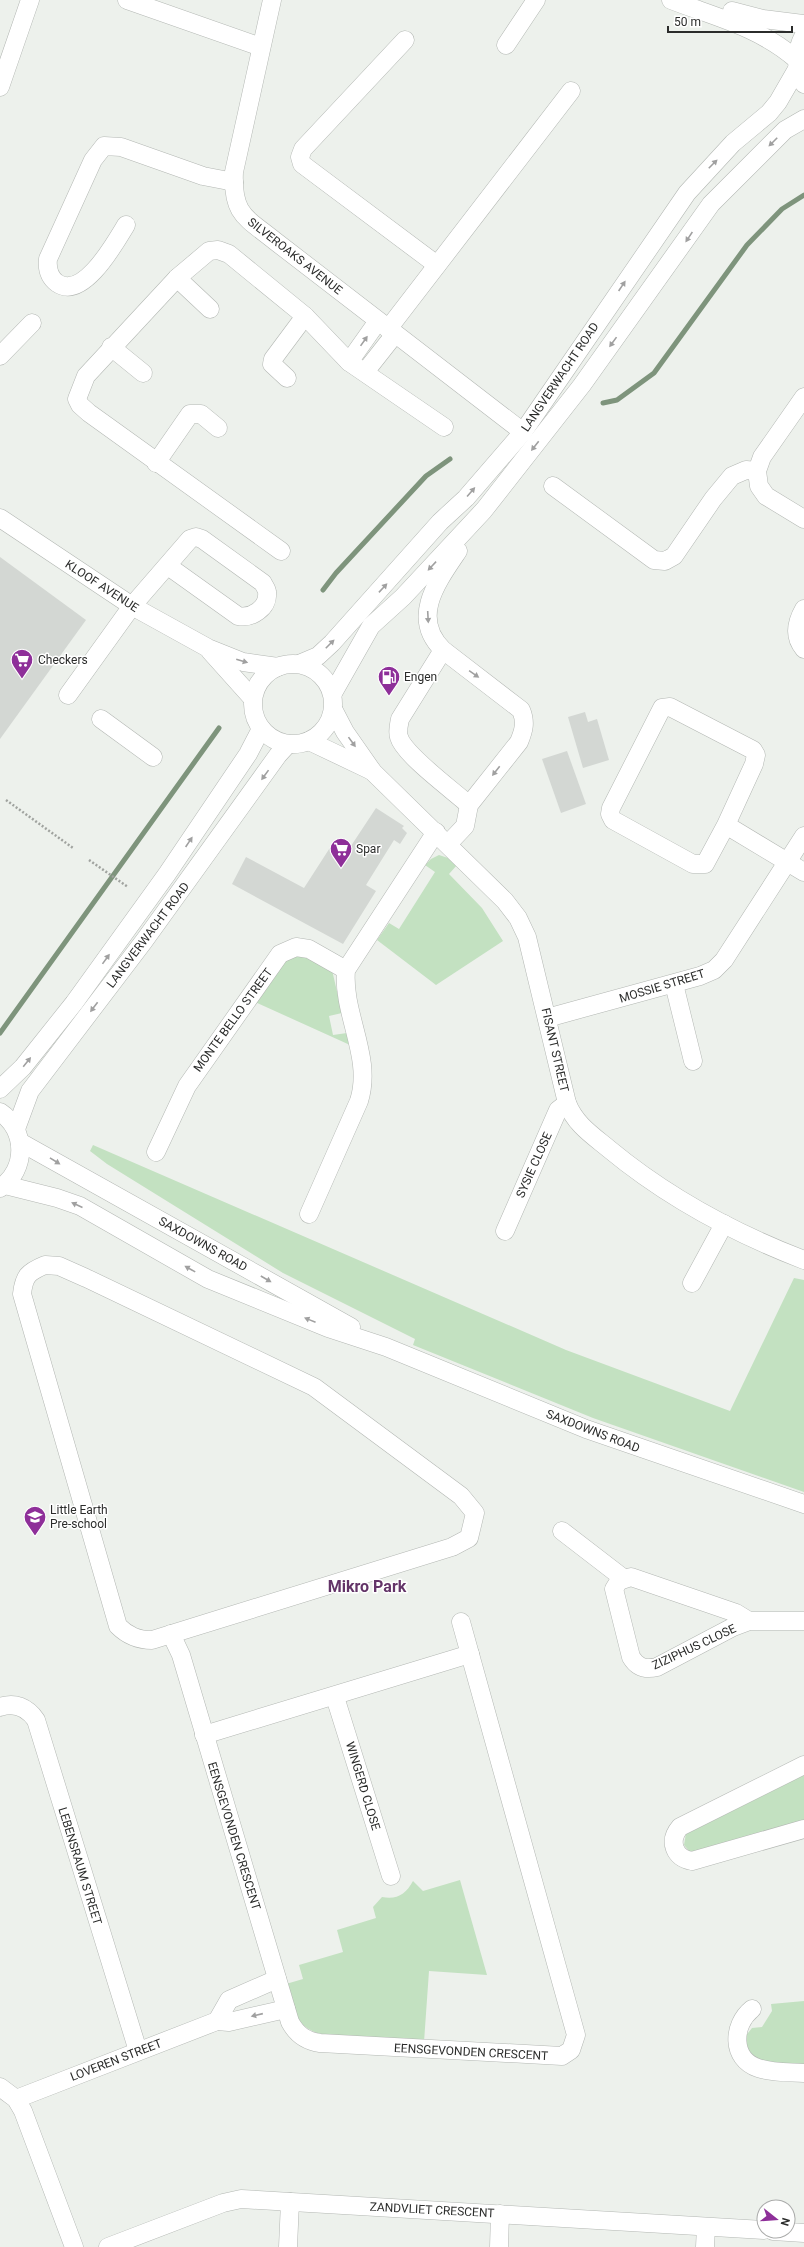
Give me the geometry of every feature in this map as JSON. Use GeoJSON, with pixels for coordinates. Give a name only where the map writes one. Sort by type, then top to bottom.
{"type":"FeatureCollection","features":[{"type":"Feature","properties":{"kind":"street"},"geometry":{"type":"LineString","coordinates":[[0,87],[30,0]]}},
{"type":"Feature","properties":{"kind":"street"},"geometry":{"type":"LineString","coordinates":[[127,0],[261,47]]}},
{"type":"Feature","properties":{"kind":"street","name":"SILVEROAKS AVENUE"},"geometry":{"type":"LineString","coordinates":[[272,0],[234,182],[235,200],[247,219],[523,432]]}},
{"type":"Feature","properties":{"kind":"street"},"geometry":{"type":"LineString","coordinates":[[506,45],[536,0]]}},
{"type":"Feature","properties":{"kind":"street"},"geometry":{"type":"LineString","coordinates":[[671,0],[756,31],[779,44],[799,70]]}},
{"type":"Feature","properties":{"kind":"street"},"geometry":{"type":"LineString","coordinates":[[687,0],[763,19],[804,24]]}},
{"type":"Feature","properties":{"kind":"street","name":"LANGVERWACHT ROAD"},"geometry":{"type":"LineString","coordinates":[[299,664],[318,656],[332,643],[440,522],[466,498],[523,432],[687,193],[733,143],[769,113],[778,102],[799,70],[798,46],[804,35]]}},
{"type":"Feature","properties":{"kind":"street"},"geometry":{"type":"LineString","coordinates":[[405,40],[303,149],[300,157],[302,164],[437,265]]}},
{"type":"Feature","properties":{"kind":"street"},"geometry":{"type":"LineString","coordinates":[[349,362],[387,328],[571,91]]}},
{"type":"Feature","properties":{"kind":"street","name":"LANGVERWACHT ROAD"},"geometry":{"type":"LineString","coordinates":[[333,701],[351,657],[371,626],[403,597],[484,510],[582,386],[711,204],[785,130],[804,119]]}},
{"type":"Feature","properties":{"kind":"street"},"geometry":{"type":"LineString","coordinates":[[126,225],[109,253],[80,284],[67,287],[53,280],[48,270],[48,258],[93,160],[104,146],[114,145],[203,176],[234,182]]}},
{"type":"Feature","properties":{"kind":"street"},"geometry":{"type":"LineString","coordinates":[[281,551],[89,414],[80,405],[77,399],[86,376],[111,347],[177,278],[209,251],[218,250],[229,254],[305,316],[349,362],[444,427]]}},
{"type":"Feature","properties":{"kind":"street"},"geometry":{"type":"LineString","coordinates":[[177,278],[210,309]]}},
{"type":"Feature","properties":{"kind":"street"},"geometry":{"type":"LineString","coordinates":[[287,378],[272,364],[273,358],[305,316]]}},
{"type":"Feature","properties":{"kind":"street"},"geometry":{"type":"LineString","coordinates":[[0,356],[32,323]]}},
{"type":"Feature","properties":{"kind":"street"},"geometry":{"type":"LineString","coordinates":[[365,372],[387,328]]}},
{"type":"Feature","properties":{"kind":"street"},"geometry":{"type":"LineString","coordinates":[[111,347],[143,373]]}},
{"type":"Feature","properties":{"kind":"street"},"geometry":{"type":"LineString","coordinates":[[804,397],[762,457],[756,471],[759,486],[766,496],[804,519]]}},
{"type":"Feature","properties":{"kind":"street"},"geometry":{"type":"LineString","coordinates":[[156,463],[190,414],[201,414],[218,428]]}},
{"type":"Feature","properties":{"kind":"street"},"geometry":{"type":"LineString","coordinates":[[553,486],[654,560],[665,561],[674,556],[713,499],[732,476],[746,470],[756,471]]}},
{"type":"Feature","properties":{"kind":"street"},"geometry":{"type":"LineString","coordinates":[[309,1214],[358,1101],[363,1084],[362,1066],[344,986],[346,970],[442,838],[465,826],[469,805],[519,742],[524,730],[524,718],[521,710],[443,650],[434,642],[429,632],[427,614],[431,595],[442,575],[484,510]]}},
{"type":"Feature","properties":{"kind":"street","name":"KLOOF AVENUE"},"geometry":{"type":"LineString","coordinates":[[0,518],[132,606],[208,648],[243,662],[278,667]]}},
{"type":"Feature","properties":{"kind":"street"},"geometry":{"type":"LineString","coordinates":[[68,695],[132,606],[190,539],[196,537],[202,539],[263,583],[267,592],[266,599],[259,610],[251,616],[238,616],[230,612],[168,566]]}},
{"type":"Feature","properties":{"kind":"street"},"geometry":{"type":"LineString","coordinates":[[804,609],[799,618],[796,631],[800,644],[804,649]]}},
{"type":"Feature","properties":{"kind":"street","name":"KLOOF AVENUE"},"geometry":{"type":"LineString","coordinates":[[208,648],[253,699]]}},
{"type":"Feature","properties":{"kind":"street"},"geometry":{"type":"LineString","coordinates":[[443,650],[400,719],[398,729],[399,738],[408,753],[469,805]]}},
{"type":"Feature","properties":{"kind":"street"},"geometry":{"type":"LineString","coordinates":[[299,664],[318,672],[326,679],[333,701],[326,729],[309,741],[288,744],[269,736],[261,729],[256,720],[253,699],[261,679],[278,667],[299,664]]}},
{"type":"Feature","properties":{"kind":"street","name":"FISANT STREET"},"geometry":{"type":"LineString","coordinates":[[333,701],[345,732],[373,772],[505,901],[518,918],[527,937],[567,1103],[581,1127],[638,1174],[724,1224],[771,1247],[804,1260]]}},
{"type":"Feature","properties":{"kind":"street"},"geometry":{"type":"LineString","coordinates":[[670,707],[753,750],[756,756],[754,764],[726,825],[705,864],[699,865],[693,864],[613,820],[610,814],[611,808],[662,708],[670,707]]}},
{"type":"Feature","properties":{"kind":"street"},"geometry":{"type":"LineString","coordinates":[[101,719],[153,757]]}},
{"type":"Feature","properties":{"kind":"street","name":"LANGVERWACHT ROAD"},"geometry":{"type":"LineString","coordinates":[[0,1090],[24,1067],[74,1003],[128,929],[248,754],[261,729]]}},
{"type":"Feature","properties":{"kind":"street","name":"FISANT STREET"},"geometry":{"type":"LineString","coordinates":[[309,741],[373,772]]}},
{"type":"Feature","properties":{"kind":"street","name":"LANGVERWACHT ROAD"},"geometry":{"type":"LineString","coordinates":[[2,1186],[13,1176],[18,1166],[18,1136],[30,1091],[144,941],[278,755],[288,744]]}},
{"type":"Feature","properties":{"kind":"street"},"geometry":{"type":"LineString","coordinates":[[726,825],[804,872]]}},
{"type":"Feature","properties":{"kind":"street","name":"MOSSIE STREET"},"geometry":{"type":"LineString","coordinates":[[547,1018],[707,974],[719,965],[804,836]]}},
{"type":"Feature","properties":{"kind":"street","name":"MONTE BELLO STREET"},"geometry":{"type":"LineString","coordinates":[[156,1152],[187,1086],[280,954],[296,947],[308,949],[346,970]]}},
{"type":"Feature","properties":{"kind":"street"},"geometry":{"type":"LineString","coordinates":[[674,984],[693,1061]]}},
{"type":"Feature","properties":{"kind":"street","name":"SYSIE CLOSE"},"geometry":{"type":"LineString","coordinates":[[505,1231],[558,1110],[567,1103]]}},
{"type":"Feature","properties":{"kind":"street","name":"SAXDOWNS ROAD"},"geometry":{"type":"LineString","coordinates":[[0,1112],[18,1136],[98,1188],[215,1250],[386,1347]]}},
{"type":"Feature","properties":{"kind":"street","name":"SAXDOWNS ROAD"},"geometry":{"type":"LineString","coordinates":[[2,1186],[58,1198],[80,1206],[208,1279],[328,1328],[386,1347],[586,1429],[804,1504]]}},
{"type":"Feature","properties":{"kind":"street"},"geometry":{"type":"LineString","coordinates":[[692,1283],[724,1224]]}},
{"type":"Feature","properties":{"kind":"street"},"geometry":{"type":"LineString","coordinates":[[45,1266],[59,1266],[314,1387],[461,1496],[475,1513],[469,1538],[452,1547],[171,1634],[144,1640],[129,1635],[118,1626],[22,1294],[24,1280],[33,1270],[45,1266]]}},
{"type":"Feature","properties":{"kind":"street","name":"ZIZIPHUS CLOSE"},"geometry":{"type":"LineString","coordinates":[[562,1531],[623,1578],[635,1578],[736,1613],[750,1621]]}},
{"type":"Feature","properties":{"kind":"street","name":"ZIZIPHUS CLOSE"},"geometry":{"type":"LineString","coordinates":[[623,1578],[616,1585],[614,1594],[631,1657],[641,1667],[657,1667],[733,1627],[750,1621],[804,1621]]}},
{"type":"Feature","properties":{"kind":"street","name":"EENSGEVONDEN CRESCENT"},"geometry":{"type":"LineString","coordinates":[[171,1634],[181,1655],[290,2022],[298,2034],[312,2042],[320,2043],[557,2057],[567,2054],[574,2046],[576,2035],[461,1622]]}},
{"type":"Feature","properties":{"kind":"street"},"geometry":{"type":"LineString","coordinates":[[204,1735],[336,1697],[470,1654]]}},
{"type":"Feature","properties":{"kind":"street","name":"WINGERD CLOSE"},"geometry":{"type":"LineString","coordinates":[[336,1697],[391,1876]]}},
{"type":"Feature","properties":{"kind":"street","name":"LEBENSRAUM STREET"},"geometry":{"type":"LineString","coordinates":[[0,1707],[13,1705],[21,1706],[36,1720],[138,2052]]}},
{"type":"Feature","properties":{"kind":"street"},"geometry":{"type":"LineString","coordinates":[[804,1765],[680,1827],[674,1837],[673,1843],[677,1854],[686,1860],[692,1861],[804,1829]]}},
{"type":"Feature","properties":{"kind":"street"},"geometry":{"type":"LineString","coordinates":[[217,2020],[229,2000],[277,1979]]}},
{"type":"Feature","properties":{"kind":"street","name":"LOVEREN STREET"},"geometry":{"type":"LineString","coordinates":[[16,2099],[217,2020],[229,2022],[286,2009]]}},
{"type":"Feature","properties":{"kind":"street"},"geometry":{"type":"LineString","coordinates":[[752,2009],[746,2014],[738,2029],[737,2045],[744,2059],[750,2064],[765,2070],[804,2073]]}},
{"type":"Feature","properties":{"kind":"street"},"geometry":{"type":"LineString","coordinates":[[0,2087],[16,2099],[23,2111],[74,2247]]}},
{"type":"Feature","properties":{"kind":"street","name":"ZANDVLIET CRESCENT"},"geometry":{"type":"LineString","coordinates":[[108,2247],[231,2201],[241,2199],[756,2230]]}},
{"type":"Feature","properties":{"kind":"street"},"geometry":{"type":"LineString","coordinates":[[288,2247],[290,2202]]}},
{"type":"Feature","properties":{"kind":"street"},"geometry":{"type":"LineString","coordinates":[[499,2247],[500,2214]]}},
{"type":"Feature","properties":{"kind":"street"},"geometry":{"type":"LineString","coordinates":[[705,2247],[706,2227]]}},
{"type":"Feature","properties":{"kind":"path"},"geometry":{"type":"LineString","coordinates":[[6,800],[73,848]]}},
{"type":"Feature","properties":{"kind":"path"},"geometry":{"type":"LineString","coordinates":[[89,860],[128,887]]}},
{"type":"Feature","properties":{"kind":"green space"},"geometry":{"type":"Polygon","coordinates":[[[439,855],[448,858],[457,865],[449,874],[482,908],[503,941],[436,985],[377,940],[389,923],[399,929],[435,872],[425,865],[431,859],[439,855]]]}},
{"type":"Feature","properties":{"kind":"green space"},"geometry":{"type":"Polygon","coordinates":[[[301,954],[332,970],[342,1013],[329,1016],[333,1035],[347,1033],[350,1045],[255,1002],[285,961],[301,954]]]}},
{"type":"Feature","properties":{"kind":"green space"},"geometry":{"type":"Polygon","coordinates":[[[93,1145],[566,1350],[730,1411],[794,1278],[804,1280],[804,1492],[593,1418],[413,1345],[415,1339],[283,1273],[107,1164],[90,1151],[93,1145]]]}},
{"type":"Feature","properties":{"kind":"green space"},"geometry":{"type":"Polygon","coordinates":[[[804,1772],[804,1822],[698,1852],[690,1852],[684,1845],[686,1833],[804,1772]]]}},
{"type":"Feature","properties":{"kind":"green space"},"geometry":{"type":"Polygon","coordinates":[[[460,1880],[487,1975],[429,1971],[424,2042],[323,2035],[313,2031],[300,2022],[294,2010],[286,1984],[303,1979],[299,1965],[343,1952],[337,1930],[376,1918],[373,1907],[382,1897],[397,1897],[404,1893],[413,1881],[423,1891],[460,1880]]]}},
{"type":"Feature","properties":{"kind":"green space"},"geometry":{"type":"Polygon","coordinates":[[[804,2001],[804,2066],[762,2064],[749,2058],[744,2038],[752,2028],[762,2027],[772,2011],[771,2004],[804,2001]]]}},
{"type":"Feature","properties":{"kind":"building","name":"Checkers"},"geometry":{"type":"Polygon","coordinates":[[[0,557],[86,620],[0,739],[0,557]]]}},
{"type":"Feature","properties":{"kind":"building"},"geometry":{"type":"Polygon","coordinates":[[[585,712],[588,722],[597,719],[609,760],[583,768],[568,717],[585,712]]]}},
{"type":"Feature","properties":{"kind":"building"},"geometry":{"type":"Polygon","coordinates":[[[567,751],[586,804],[561,813],[542,759],[567,751]]]}},
{"type":"Feature","properties":{"kind":"building"},"geometry":{"type":"Polygon","coordinates":[[[376,808],[404,826],[402,828],[407,833],[400,844],[394,840],[366,885],[376,891],[343,944],[232,884],[246,857],[304,888],[333,843],[347,852],[376,808]]]}},
{"type":"Feature","properties":{"kind":"waterway"},"geometry":{"type":"LineString","coordinates":[[603,403],[617,400],[654,373],[747,245],[782,209],[804,195]]}},
{"type":"Feature","properties":{"kind":"waterway"},"geometry":{"type":"LineString","coordinates":[[323,590],[336,573],[426,476],[450,459]]}},
{"type":"Feature","properties":{"kind":"waterway"},"geometry":{"type":"LineString","coordinates":[[0,1033],[219,728]]}},
{"type":"Feature","properties":{"kind":"place","name":"Checkers"},"geometry":{"type":"Point","coordinates":[22,680]}},
{"type":"Feature","properties":{"kind":"place","name":"Engen"},"geometry":{"type":"Point","coordinates":[389,696]}},
{"type":"Feature","properties":{"kind":"place","name":"Spar"},"geometry":{"type":"Point","coordinates":[341,868]}},
{"type":"Feature","properties":{"kind":"place","name":"Little Earth Pre-school"},"geometry":{"type":"Point","coordinates":[35,1536]}},
{"type":"Feature","properties":{"kind":"district","name":"Mikro Park"},"geometry":{"type":"Point","coordinates":[367,1586]}}]}
